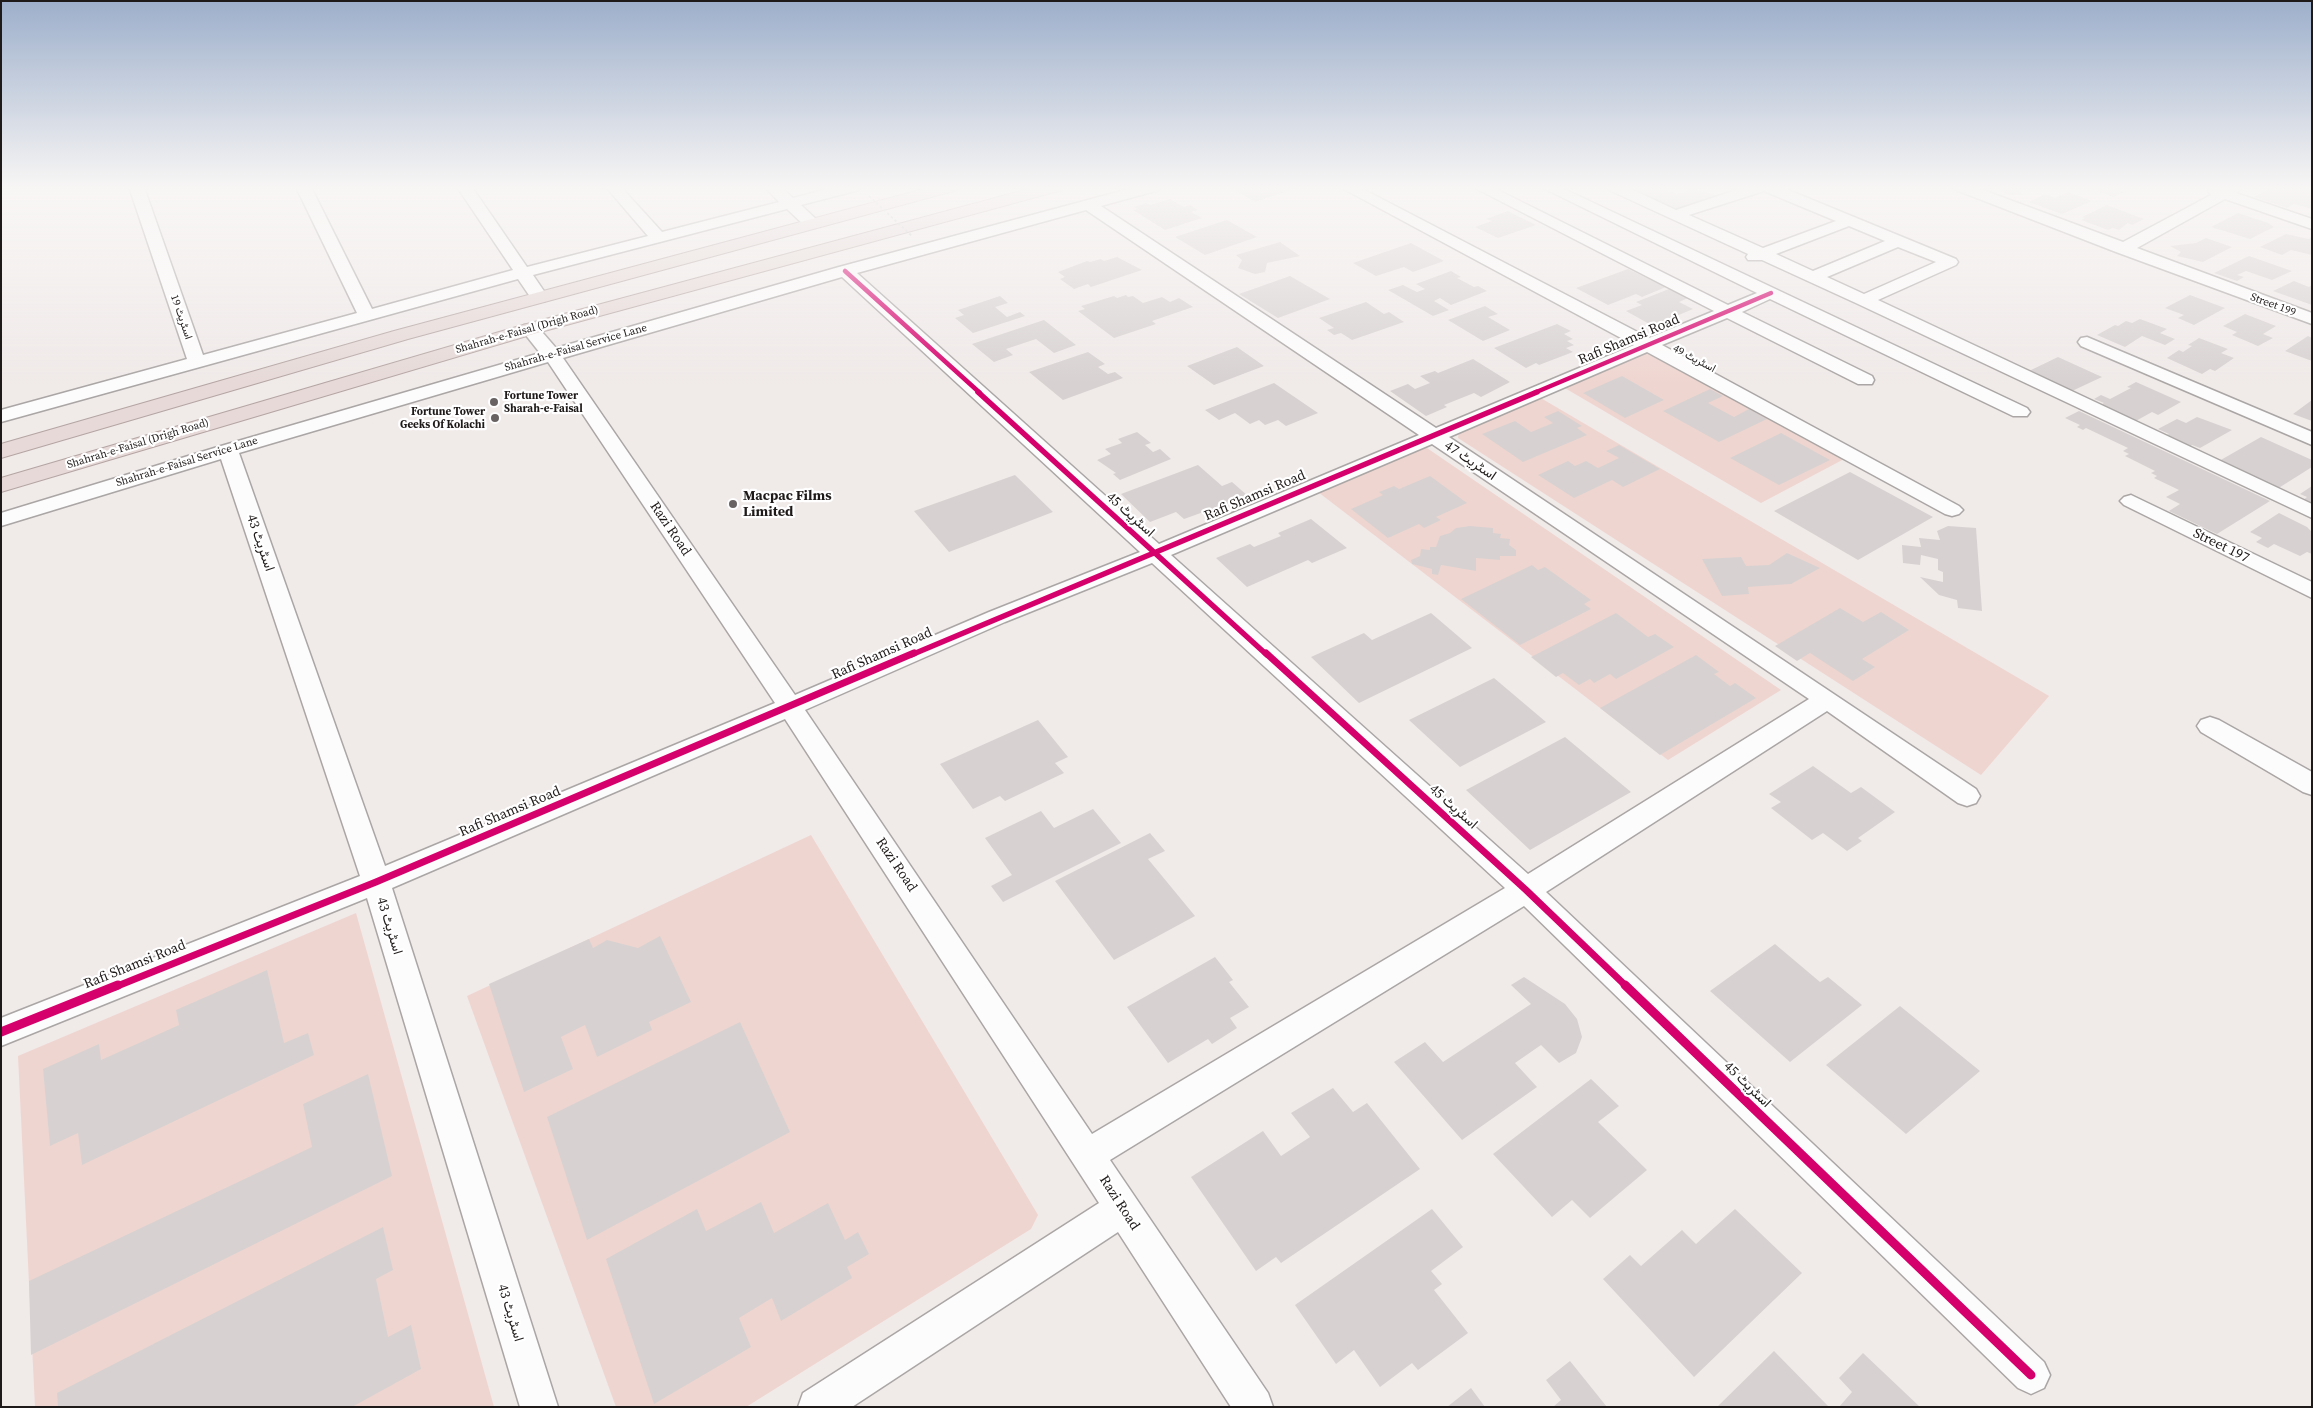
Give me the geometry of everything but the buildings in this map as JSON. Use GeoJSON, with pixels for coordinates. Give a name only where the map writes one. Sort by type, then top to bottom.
{"type":"FeatureCollection","features":[{"type":"Feature","properties":{"kind":"highway"},"geometry":{"type":"LineString","coordinates":[[1,451],[401,335],[702,253]]}},
{"type":"Feature","properties":{"kind":"highway","name":"Shahrah-e-Faisal (Drigh Road)"},"geometry":{"type":"LineString","coordinates":[[1,485],[530,329],[813,253]]}},
{"type":"Feature","properties":{"kind":"street","name":"اسٹریٹ 19"},"geometry":{"type":"LineString","coordinates":[[159,253],[197,363]]}},
{"type":"Feature","properties":{"kind":"street"},"geometry":{"type":"LineString","coordinates":[[336,253],[367,316]]}},
{"type":"Feature","properties":{"kind":"street"},"geometry":{"type":"LineString","coordinates":[[508,253],[539,297]]}},
{"type":"Feature","properties":{"kind":"street"},"geometry":{"type":"LineString","coordinates":[[1,416],[599,253]]}},
{"type":"Feature","properties":{"kind":"street","name":"Shahrah-e-Faisal Service Lane"},"geometry":{"type":"LineString","coordinates":[[1,520],[228,450],[552,355],[913,253]]}},
{"type":"Feature","properties":{"kind":"street","name":"اسٹریٹ 47"},"geometry":{"type":"LineString","coordinates":[[1160,253],[1827,699],[1967,796]]}},
{"type":"Feature","properties":{"kind":"street","name":"اسٹریٹ 49"},"geometry":{"type":"LineString","coordinates":[[1472,253],[1648,345],[1952,510]]}},
{"type":"Feature","properties":{"kind":"street"},"geometry":{"type":"LineString","coordinates":[[1610,253],[1865,380]]}},
{"type":"Feature","properties":{"kind":"street"},"geometry":{"type":"LineString","coordinates":[[1687,253],[2020,412]]}},
{"type":"Feature","properties":{"kind":"street"},"geometry":{"type":"LineString","coordinates":[[1759,253],[1864,300],[2312,512]]}},
{"type":"Feature","properties":{"kind":"street"},"geometry":{"type":"LineString","coordinates":[[1722,269],[1765,253]]}},
{"type":"Feature","properties":{"kind":"street"},"geometry":{"type":"LineString","coordinates":[[1812,276],[1868,253]]}},
{"type":"Feature","properties":{"kind":"street"},"geometry":{"type":"LineString","coordinates":[[1864,300],[1950,262],[1928,253]]}},
{"type":"Feature","properties":{"kind":"street","name":"Street 199"},"geometry":{"type":"LineString","coordinates":[[2132,253],[2312,319]]}},
{"type":"Feature","properties":{"kind":"street","name":"اسٹریٹ 45"},"geometry":{"type":"LineString","coordinates":[[845,271],[1154,554],[1526,890],[2031,1375]]}},
{"type":"Feature","properties":{"kind":"street","name":"Rafi Shamsi Road"},"geometry":{"type":"LineString","coordinates":[[1,1032],[376,882],[996,618],[1154,554],[1771,293]]}},
{"type":"Feature","properties":{"kind":"street"},"geometry":{"type":"LineString","coordinates":[[386,311],[401,335]]}},
{"type":"Feature","properties":{"kind":"street","name":"Razi Road"},"geometry":{"type":"LineString","coordinates":[[530,329],[552,355],[790,707],[1254,1407]]}},
{"type":"Feature","properties":{"kind":"street"},"geometry":{"type":"LineString","coordinates":[[2087,342],[2312,439]]}},
{"type":"Feature","properties":{"kind":"street","name":"اسٹریٹ 43"},"geometry":{"type":"LineString","coordinates":[[228,450],[376,882],[539,1407]]}},
{"type":"Feature","properties":{"kind":"street","name":"Street 197"},"geometry":{"type":"LineString","coordinates":[[2131,501],[2311,589]]}},
{"type":"Feature","properties":{"kind":"street"},"geometry":{"type":"LineString","coordinates":[[1088,1155],[1526,890],[1827,699]]}},
{"type":"Feature","properties":{"kind":"street"},"geometry":{"type":"LineString","coordinates":[[2210,726],[2312,784]]}},
{"type":"Feature","properties":{"kind":"street"},"geometry":{"type":"LineString","coordinates":[[817,1407],[1122,1209]]}},
{"type":"Feature","properties":{"kind":"shaded area"},"geometry":{"type":"Polygon","coordinates":[[[1647,351],[1846,458],[1761,503],[1563,387],[1647,351]]]}},
{"type":"Feature","properties":{"kind":"shaded area"},"geometry":{"type":"Polygon","coordinates":[[[1539,397],[2049,696],[1981,775],[1458,438],[1459,431],[1539,397]]]}},
{"type":"Feature","properties":{"kind":"shaded area"},"geometry":{"type":"Polygon","coordinates":[[[1424,446],[1781,690],[1668,760],[1318,492],[1424,446]]]}},
{"type":"Feature","properties":{"kind":"shaded area"},"geometry":{"type":"Polygon","coordinates":[[[811,835],[1038,1215],[1031,1229],[746,1407],[616,1407],[467,996],[811,835]]]}},
{"type":"Feature","properties":{"kind":"shaded area"},"geometry":{"type":"Polygon","coordinates":[[[356,913],[494,1407],[35,1407],[18,1056],[356,913]]]}},
{"type":"Feature","properties":{"kind":"cycle path"},"geometry":{"type":"LineString","coordinates":[[845,271],[1526,890],[2031,1375]]}},
{"type":"Feature","properties":{"kind":"cycle path"},"geometry":{"type":"LineString","coordinates":[[1,1032],[376,882],[790,707],[997,617],[1154,554],[1771,293]]}},
{"type":"Feature","properties":{"kind":"place","name":"Fortune Tower Sharah-e-Faisal"},"geometry":{"type":"Point","coordinates":[494,402]}},
{"type":"Feature","properties":{"kind":"place","name":"Fortune Tower Geeks Of Kolachi"},"geometry":{"type":"Point","coordinates":[495,418]}},
{"type":"Feature","properties":{"kind":"place","name":"Macpac Films Limited"},"geometry":{"type":"Point","coordinates":[733,504]}}]}
